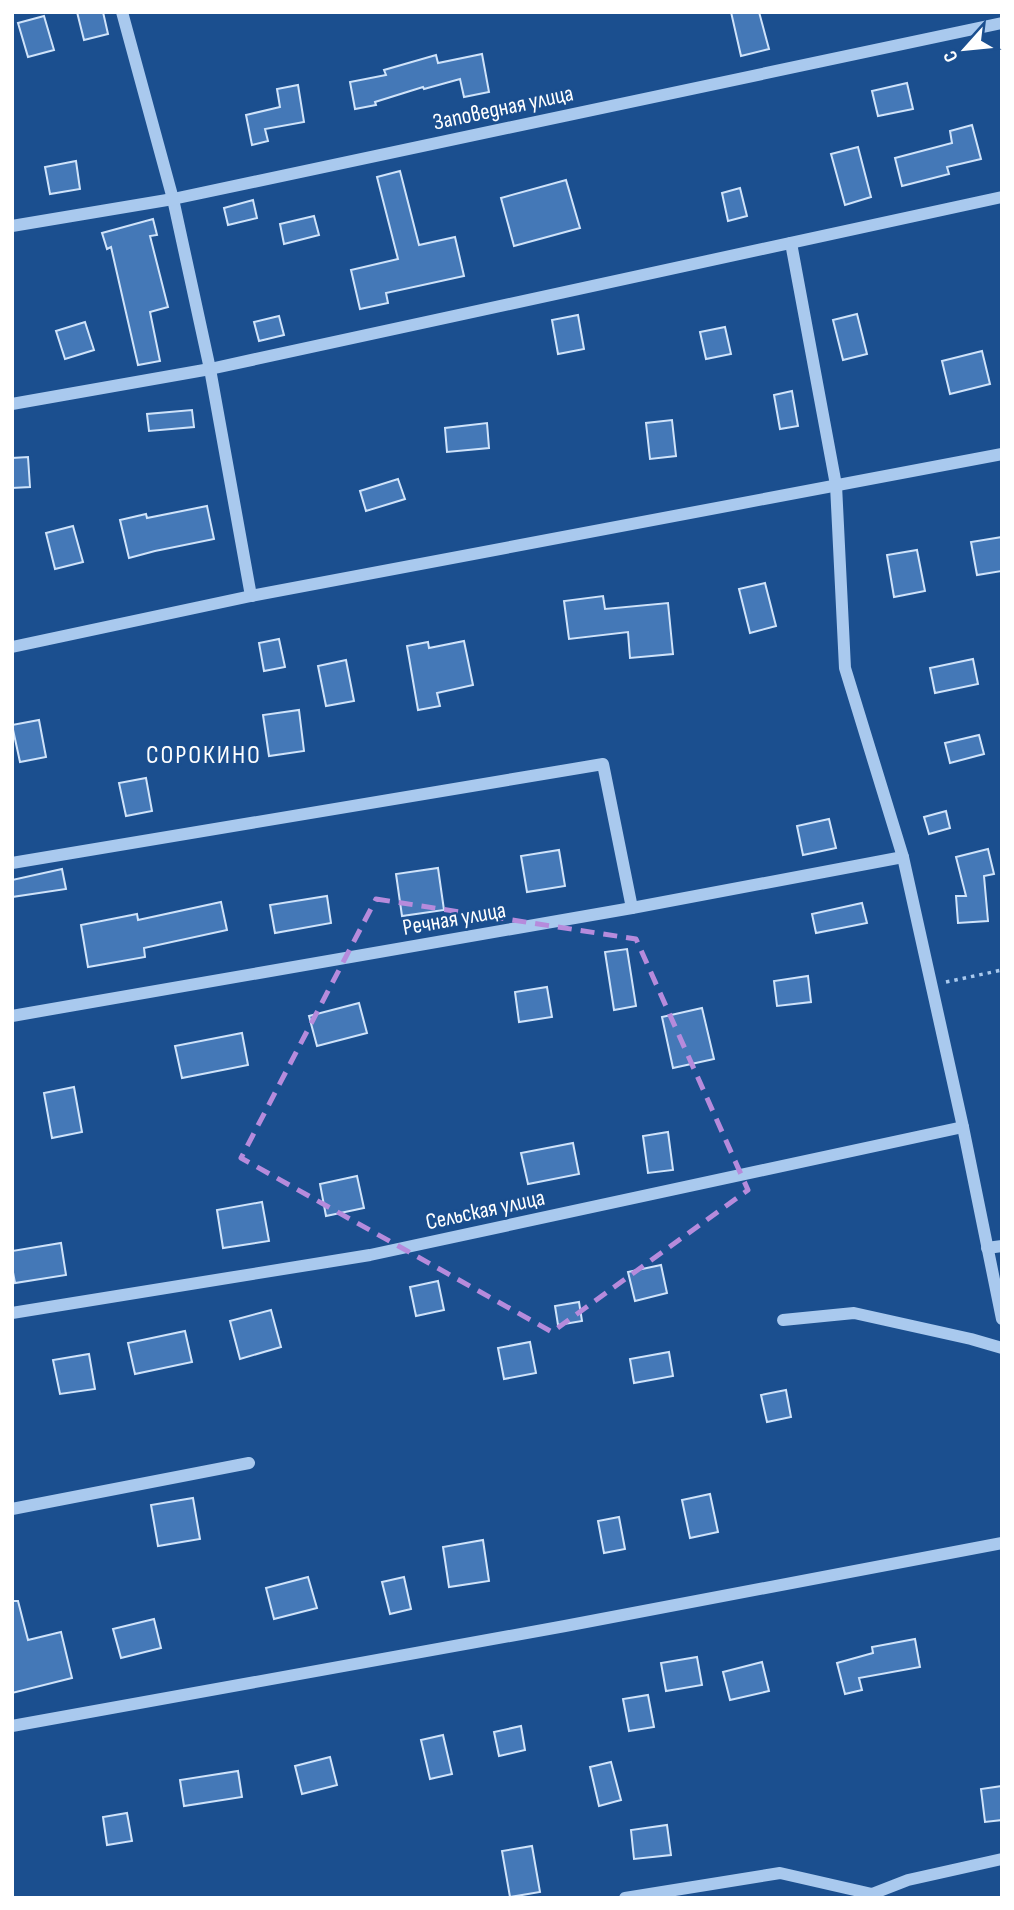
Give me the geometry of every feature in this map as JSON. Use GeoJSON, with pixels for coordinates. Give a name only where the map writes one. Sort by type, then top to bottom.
{"type":"FeatureCollection","features":[{"type":"Feature","properties":{"kind":"street"},"geometry":{"type":"LineString","coordinates":[[122,12],[173,199],[210,369],[251,596]]}},
{"type":"Feature","properties":{"kind":"street","name":"Заповедная улица"},"geometry":{"type":"LineString","coordinates":[[12,226],[173,199],[1002,23]]}},
{"type":"Feature","properties":{"kind":"street"},"geometry":{"type":"LineString","coordinates":[[12,404],[210,369],[1002,197]]}},
{"type":"Feature","properties":{"kind":"street"},"geometry":{"type":"LineString","coordinates":[[792,243],[836,485],[845,668],[903,857],[1002,1319]]}},
{"type":"Feature","properties":{"kind":"street"},"geometry":{"type":"LineString","coordinates":[[12,647],[251,596],[1002,454]]}},
{"type":"Feature","properties":{"kind":"street"},"geometry":{"type":"LineString","coordinates":[[12,863],[603,764],[632,908]]}},
{"type":"Feature","properties":{"kind":"street","name":"Речная улица"},"geometry":{"type":"LineString","coordinates":[[12,1016],[632,908],[903,857]]}},
{"type":"Feature","properties":{"kind":"street","name":"Сельская улица"},"geometry":{"type":"LineString","coordinates":[[12,1313],[370,1255],[963,1128]]}},
{"type":"Feature","properties":{"kind":"street"},"geometry":{"type":"LineString","coordinates":[[988,1248],[1002,1246]]}},
{"type":"Feature","properties":{"kind":"street"},"geometry":{"type":"LineString","coordinates":[[783,1320],[854,1313],[1002,1348]]}},
{"type":"Feature","properties":{"kind":"street"},"geometry":{"type":"LineString","coordinates":[[12,1509],[248,1463]]}},
{"type":"Feature","properties":{"kind":"street"},"geometry":{"type":"LineString","coordinates":[[12,1726],[565,1626],[1002,1543]]}},
{"type":"Feature","properties":{"kind":"street"},"geometry":{"type":"LineString","coordinates":[[625,1898],[780,1873],[873,1896],[908,1880],[1002,1859]]}},
{"type":"Feature","properties":{"kind":"path"},"geometry":{"type":"LineString","coordinates":[[931,986],[1002,970]]}},
{"type":"Feature","properties":{"kind":"highlighted area"},"geometry":{"type":"Polygon","coordinates":[[[376,899],[636,939],[748,1190],[552,1332],[241,1158],[376,899]]]}},
{"type":"Feature","properties":{"kind":"building"},"geometry":{"type":"Polygon","coordinates":[[[77,12],[103,12],[108,34],[84,40],[77,12]]]}},
{"type":"Feature","properties":{"kind":"building"},"geometry":{"type":"Polygon","coordinates":[[[731,12],[759,12],[769,49],[741,56],[731,12]]]}},
{"type":"Feature","properties":{"kind":"building"},"geometry":{"type":"Polygon","coordinates":[[[44,16],[54,50],[28,57],[18,23],[44,16]]]}},
{"type":"Feature","properties":{"kind":"building"},"geometry":{"type":"Polygon","coordinates":[[[482,54],[489,92],[464,97],[460,79],[424,89],[423,87],[375,102],[376,105],[355,109],[350,82],[386,75],[384,70],[436,55],[438,63],[482,54]]]}},
{"type":"Feature","properties":{"kind":"building"},"geometry":{"type":"Polygon","coordinates":[[[907,83],[913,109],[878,116],[872,91],[907,83]]]}},
{"type":"Feature","properties":{"kind":"building"},"geometry":{"type":"Polygon","coordinates":[[[298,85],[304,122],[265,129],[268,141],[252,145],[246,115],[280,107],[277,89],[298,85]]]}},
{"type":"Feature","properties":{"kind":"building"},"geometry":{"type":"Polygon","coordinates":[[[972,125],[981,159],[947,167],[949,174],[902,186],[895,158],[952,143],[950,131],[972,125]]]}},
{"type":"Feature","properties":{"kind":"building"},"geometry":{"type":"Polygon","coordinates":[[[858,147],[871,197],[845,205],[831,154],[858,147]]]}},
{"type":"Feature","properties":{"kind":"building"},"geometry":{"type":"Polygon","coordinates":[[[76,161],[80,189],[50,194],[45,167],[76,161]]]}},
{"type":"Feature","properties":{"kind":"building"},"geometry":{"type":"Polygon","coordinates":[[[400,171],[419,245],[455,237],[464,276],[386,293],[388,303],[360,309],[351,270],[398,259],[377,177],[400,171]]]}},
{"type":"Feature","properties":{"kind":"building"},"geometry":{"type":"Polygon","coordinates":[[[566,180],[580,228],[514,246],[501,198],[566,180]]]}},
{"type":"Feature","properties":{"kind":"building"},"geometry":{"type":"Polygon","coordinates":[[[740,188],[747,216],[728,221],[722,193],[740,188]]]}},
{"type":"Feature","properties":{"kind":"building"},"geometry":{"type":"Polygon","coordinates":[[[253,200],[257,218],[228,225],[224,208],[253,200]]]}},
{"type":"Feature","properties":{"kind":"building"},"geometry":{"type":"Polygon","coordinates":[[[314,216],[319,235],[284,244],[280,224],[314,216]]]}},
{"type":"Feature","properties":{"kind":"building"},"geometry":{"type":"Polygon","coordinates":[[[153,219],[157,235],[150,236],[168,307],[150,312],[160,361],[138,365],[111,247],[107,249],[102,233],[153,219]]]}},
{"type":"Feature","properties":{"kind":"building"},"geometry":{"type":"Polygon","coordinates":[[[857,314],[867,354],[843,360],[833,320],[857,314]]]}},
{"type":"Feature","properties":{"kind":"building"},"geometry":{"type":"Polygon","coordinates":[[[578,315],[584,349],[558,354],[552,320],[578,315]]]}},
{"type":"Feature","properties":{"kind":"building"},"geometry":{"type":"Polygon","coordinates":[[[279,316],[284,335],[259,341],[254,322],[279,316]]]}},
{"type":"Feature","properties":{"kind":"building"},"geometry":{"type":"Polygon","coordinates":[[[85,322],[94,350],[65,359],[56,331],[85,322]]]}},
{"type":"Feature","properties":{"kind":"building"},"geometry":{"type":"Polygon","coordinates":[[[725,327],[731,354],[706,359],[700,332],[725,327]]]}},
{"type":"Feature","properties":{"kind":"building"},"geometry":{"type":"Polygon","coordinates":[[[982,351],[990,384],[950,394],[942,361],[982,351]]]}},
{"type":"Feature","properties":{"kind":"building"},"geometry":{"type":"Polygon","coordinates":[[[792,391],[798,426],[780,429],[774,395],[792,391]]]}},
{"type":"Feature","properties":{"kind":"building"},"geometry":{"type":"Polygon","coordinates":[[[192,410],[194,427],[149,431],[147,414],[192,410]]]}},
{"type":"Feature","properties":{"kind":"building"},"geometry":{"type":"Polygon","coordinates":[[[672,420],[676,456],[650,459],[646,423],[672,420]]]}},
{"type":"Feature","properties":{"kind":"building"},"geometry":{"type":"Polygon","coordinates":[[[487,423],[489,448],[447,452],[445,428],[487,423]]]}},
{"type":"Feature","properties":{"kind":"building"},"geometry":{"type":"Polygon","coordinates":[[[28,457],[30,487],[12,488],[12,458],[28,457]]]}},
{"type":"Feature","properties":{"kind":"building"},"geometry":{"type":"Polygon","coordinates":[[[398,479],[405,499],[366,511],[360,491],[398,479]]]}},
{"type":"Feature","properties":{"kind":"building"},"geometry":{"type":"Polygon","coordinates":[[[207,506],[214,539],[129,558],[120,520],[146,514],[147,518],[207,506]]]}},
{"type":"Feature","properties":{"kind":"building"},"geometry":{"type":"Polygon","coordinates":[[[73,526],[83,562],[55,569],[46,533],[73,526]]]}},
{"type":"Feature","properties":{"kind":"building"},"geometry":{"type":"Polygon","coordinates":[[[1002,537],[1002,571],[977,575],[971,542],[1002,537]]]}},
{"type":"Feature","properties":{"kind":"building"},"geometry":{"type":"Polygon","coordinates":[[[917,550],[925,591],[894,597],[887,555],[917,550]]]}},
{"type":"Feature","properties":{"kind":"building"},"geometry":{"type":"Polygon","coordinates":[[[765,583],[776,626],[750,633],[739,589],[765,583]]]}},
{"type":"Feature","properties":{"kind":"building"},"geometry":{"type":"Polygon","coordinates":[[[603,596],[605,609],[668,603],[673,654],[630,658],[628,632],[569,639],[564,601],[603,596]]]}},
{"type":"Feature","properties":{"kind":"building"},"geometry":{"type":"Polygon","coordinates":[[[279,639],[285,667],[264,671],[259,643],[279,639]]]}},
{"type":"Feature","properties":{"kind":"building"},"geometry":{"type":"Polygon","coordinates":[[[464,641],[473,685],[437,693],[440,706],[418,710],[407,646],[428,642],[429,648],[464,641]]]}},
{"type":"Feature","properties":{"kind":"building"},"geometry":{"type":"Polygon","coordinates":[[[973,659],[978,684],[935,693],[930,668],[973,659]]]}},
{"type":"Feature","properties":{"kind":"building"},"geometry":{"type":"Polygon","coordinates":[[[346,660],[354,701],[326,706],[318,666],[346,660]]]}},
{"type":"Feature","properties":{"kind":"building"},"geometry":{"type":"Polygon","coordinates":[[[299,710],[304,751],[269,756],[263,715],[299,710]]]}},
{"type":"Feature","properties":{"kind":"building"},"geometry":{"type":"Polygon","coordinates":[[[39,720],[46,757],[20,762],[12,725],[39,720]]]}},
{"type":"Feature","properties":{"kind":"building"},"geometry":{"type":"Polygon","coordinates":[[[979,735],[984,754],[950,763],[945,743],[979,735]]]}},
{"type":"Feature","properties":{"kind":"building"},"geometry":{"type":"Polygon","coordinates":[[[146,778],[152,811],[126,816],[119,783],[146,778]]]}},
{"type":"Feature","properties":{"kind":"building"},"geometry":{"type":"Polygon","coordinates":[[[946,811],[950,828],[929,834],[924,817],[946,811]]]}},
{"type":"Feature","properties":{"kind":"building"},"geometry":{"type":"Polygon","coordinates":[[[829,819],[836,848],[803,855],[797,826],[829,819]]]}},
{"type":"Feature","properties":{"kind":"building"},"geometry":{"type":"Polygon","coordinates":[[[988,849],[994,874],[984,876],[988,921],[958,923],[956,896],[966,896],[956,857],[988,849]]]}},
{"type":"Feature","properties":{"kind":"building"},"geometry":{"type":"Polygon","coordinates":[[[559,850],[565,886],[527,892],[521,856],[559,850]]]}},
{"type":"Feature","properties":{"kind":"building"},"geometry":{"type":"Polygon","coordinates":[[[438,868],[444,910],[402,916],[396,874],[438,868]]]}},
{"type":"Feature","properties":{"kind":"building"},"geometry":{"type":"Polygon","coordinates":[[[62,869],[66,889],[12,897],[12,880],[62,869]]]}},
{"type":"Feature","properties":{"kind":"building"},"geometry":{"type":"Polygon","coordinates":[[[327,896],[331,923],[275,933],[270,905],[327,896]]]}},
{"type":"Feature","properties":{"kind":"building"},"geometry":{"type":"Polygon","coordinates":[[[221,902],[227,930],[144,948],[145,957],[88,967],[81,925],[137,914],[138,920],[221,902]]]}},
{"type":"Feature","properties":{"kind":"building"},"geometry":{"type":"Polygon","coordinates":[[[862,903],[867,923],[816,933],[812,914],[862,903]]]}},
{"type":"Feature","properties":{"kind":"building"},"geometry":{"type":"Polygon","coordinates":[[[627,949],[636,1006],[614,1010],[605,952],[627,949]]]}},
{"type":"Feature","properties":{"kind":"building"},"geometry":{"type":"Polygon","coordinates":[[[808,976],[811,1002],[777,1006],[774,981],[808,976]]]}},
{"type":"Feature","properties":{"kind":"building"},"geometry":{"type":"Polygon","coordinates":[[[547,987],[552,1017],[519,1022],[515,992],[547,987]]]}},
{"type":"Feature","properties":{"kind":"building"},"geometry":{"type":"Polygon","coordinates":[[[359,1003],[367,1033],[317,1046],[309,1016],[359,1003]]]}},
{"type":"Feature","properties":{"kind":"building"},"geometry":{"type":"Polygon","coordinates":[[[702,1008],[714,1059],[673,1068],[662,1017],[702,1008]]]}},
{"type":"Feature","properties":{"kind":"building"},"geometry":{"type":"Polygon","coordinates":[[[242,1033],[248,1065],[182,1078],[175,1046],[242,1033]]]}},
{"type":"Feature","properties":{"kind":"building"},"geometry":{"type":"Polygon","coordinates":[[[74,1087],[82,1132],[52,1138],[44,1093],[74,1087]]]}},
{"type":"Feature","properties":{"kind":"building"},"geometry":{"type":"Polygon","coordinates":[[[668,1132],[673,1170],[648,1173],[643,1136],[668,1132]]]}},
{"type":"Feature","properties":{"kind":"building"},"geometry":{"type":"Polygon","coordinates":[[[573,1143],[579,1174],[528,1184],[521,1153],[573,1143]]]}},
{"type":"Feature","properties":{"kind":"building"},"geometry":{"type":"Polygon","coordinates":[[[357,1176],[364,1208],[326,1216],[320,1184],[357,1176]]]}},
{"type":"Feature","properties":{"kind":"building"},"geometry":{"type":"Polygon","coordinates":[[[262,1202],[269,1241],[223,1248],[217,1210],[262,1202]]]}},
{"type":"Feature","properties":{"kind":"building"},"geometry":{"type":"Polygon","coordinates":[[[61,1243],[66,1275],[15,1283],[12,1251],[61,1243]]]}},
{"type":"Feature","properties":{"kind":"building"},"geometry":{"type":"Polygon","coordinates":[[[661,1265],[667,1293],[635,1301],[628,1272],[661,1265]]]}},
{"type":"Feature","properties":{"kind":"building"},"geometry":{"type":"Polygon","coordinates":[[[438,1281],[444,1310],[416,1316],[410,1287],[438,1281]]]}},
{"type":"Feature","properties":{"kind":"building"},"geometry":{"type":"Polygon","coordinates":[[[579,1302],[582,1321],[558,1325],[555,1306],[579,1302]]]}},
{"type":"Feature","properties":{"kind":"building"},"geometry":{"type":"Polygon","coordinates":[[[271,1310],[281,1347],[240,1359],[230,1321],[271,1310]]]}},
{"type":"Feature","properties":{"kind":"building"},"geometry":{"type":"Polygon","coordinates":[[[185,1331],[192,1362],[135,1374],[128,1343],[185,1331]]]}},
{"type":"Feature","properties":{"kind":"building"},"geometry":{"type":"Polygon","coordinates":[[[530,1342],[536,1373],[504,1379],[498,1348],[530,1342]]]}},
{"type":"Feature","properties":{"kind":"building"},"geometry":{"type":"Polygon","coordinates":[[[669,1352],[673,1376],[634,1383],[630,1359],[669,1352]]]}},
{"type":"Feature","properties":{"kind":"building"},"geometry":{"type":"Polygon","coordinates":[[[89,1354],[95,1389],[60,1394],[53,1360],[89,1354]]]}},
{"type":"Feature","properties":{"kind":"building"},"geometry":{"type":"Polygon","coordinates":[[[786,1390],[791,1417],[767,1422],[761,1395],[786,1390]]]}},
{"type":"Feature","properties":{"kind":"building"},"geometry":{"type":"Polygon","coordinates":[[[710,1494],[718,1532],[690,1538],[682,1500],[710,1494]]]}},
{"type":"Feature","properties":{"kind":"building"},"geometry":{"type":"Polygon","coordinates":[[[193,1498],[200,1539],[158,1546],[151,1505],[193,1498]]]}},
{"type":"Feature","properties":{"kind":"building"},"geometry":{"type":"Polygon","coordinates":[[[619,1517],[625,1549],[604,1553],[598,1521],[619,1517]]]}},
{"type":"Feature","properties":{"kind":"building"},"geometry":{"type":"Polygon","coordinates":[[[483,1540],[489,1581],[449,1587],[443,1547],[483,1540]]]}},
{"type":"Feature","properties":{"kind":"building"},"geometry":{"type":"Polygon","coordinates":[[[308,1577],[317,1608],[274,1619],[266,1588],[308,1577]]]}},
{"type":"Feature","properties":{"kind":"building"},"geometry":{"type":"Polygon","coordinates":[[[404,1577],[411,1609],[390,1614],[382,1582],[404,1577]]]}},
{"type":"Feature","properties":{"kind":"building"},"geometry":{"type":"Polygon","coordinates":[[[12,1601],[18,1601],[28,1640],[61,1632],[72,1678],[12,1693],[12,1601]]]}},
{"type":"Feature","properties":{"kind":"building"},"geometry":{"type":"Polygon","coordinates":[[[154,1619],[161,1648],[121,1658],[113,1629],[154,1619]]]}},
{"type":"Feature","properties":{"kind":"building"},"geometry":{"type":"Polygon","coordinates":[[[915,1639],[920,1667],[859,1678],[862,1690],[845,1694],[837,1663],[873,1653],[872,1647],[915,1639]]]}},
{"type":"Feature","properties":{"kind":"building"},"geometry":{"type":"Polygon","coordinates":[[[697,1657],[702,1685],[666,1691],[661,1663],[697,1657]]]}},
{"type":"Feature","properties":{"kind":"building"},"geometry":{"type":"Polygon","coordinates":[[[762,1662],[769,1691],[730,1700],[723,1672],[762,1662]]]}},
{"type":"Feature","properties":{"kind":"building"},"geometry":{"type":"Polygon","coordinates":[[[648,1695],[654,1727],[629,1731],[623,1699],[648,1695]]]}},
{"type":"Feature","properties":{"kind":"building"},"geometry":{"type":"Polygon","coordinates":[[[521,1726],[525,1750],[499,1756],[494,1732],[521,1726]]]}},
{"type":"Feature","properties":{"kind":"building"},"geometry":{"type":"Polygon","coordinates":[[[443,1735],[452,1774],[430,1779],[421,1740],[443,1735]]]}},
{"type":"Feature","properties":{"kind":"building"},"geometry":{"type":"Polygon","coordinates":[[[330,1757],[337,1785],[302,1794],[295,1766],[330,1757]]]}},
{"type":"Feature","properties":{"kind":"building"},"geometry":{"type":"Polygon","coordinates":[[[611,1762],[621,1800],[599,1806],[590,1767],[611,1762]]]}},
{"type":"Feature","properties":{"kind":"building"},"geometry":{"type":"Polygon","coordinates":[[[238,1771],[242,1797],[184,1806],[180,1780],[238,1771]]]}},
{"type":"Feature","properties":{"kind":"building"},"geometry":{"type":"Polygon","coordinates":[[[1002,1786],[1002,1820],[985,1822],[981,1789],[1002,1786]]]}},
{"type":"Feature","properties":{"kind":"building"},"geometry":{"type":"Polygon","coordinates":[[[127,1813],[132,1841],[107,1845],[103,1817],[127,1813]]]}},
{"type":"Feature","properties":{"kind":"building"},"geometry":{"type":"Polygon","coordinates":[[[667,1825],[671,1855],[634,1859],[631,1830],[667,1825]]]}},
{"type":"Feature","properties":{"kind":"building"},"geometry":{"type":"Polygon","coordinates":[[[532,1846],[540,1892],[510,1897],[502,1851],[532,1846]]]}},
{"type":"Feature","properties":{"kind":"district","name":"СОРОКИНО"},"geometry":{"type":"Point","coordinates":[204,754]}}]}
